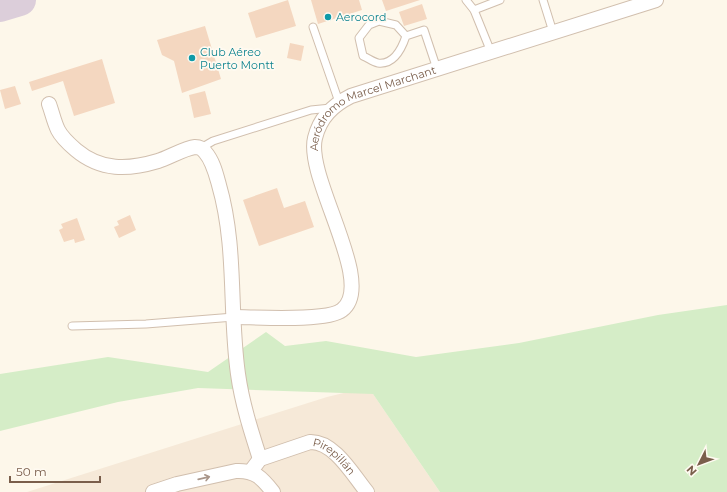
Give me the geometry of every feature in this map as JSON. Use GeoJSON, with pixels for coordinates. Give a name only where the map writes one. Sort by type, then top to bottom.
{"type":"FeatureCollection","features":[{"type":"Feature","properties":{"kind":"street","name":"Aeródromo Marcel Marchant"},"geometry":{"type":"LineString","coordinates":[[234,317],[323,317],[342,310],[350,300],[352,282],[350,272],[317,170],[314,151],[315,138],[323,118],[335,105],[351,96],[656,0]]}},
{"type":"Feature","properties":{"kind":"street"},"geometry":{"type":"LineString","coordinates":[[49,104],[58,130],[67,143],[82,155],[97,164],[115,168],[135,166],[158,161],[194,147],[201,148],[210,159],[222,197],[232,257],[234,317],[240,391],[260,459],[251,472]]}},
{"type":"Feature","properties":{"kind":"street","name":"Pirepillán"},"geometry":{"type":"LineString","coordinates":[[260,459],[310,442],[320,443],[330,448],[337,455],[367,492]]}},
{"type":"Feature","properties":{"kind":"street"},"geometry":{"type":"LineString","coordinates":[[153,492],[180,488],[236,471],[251,472],[265,482],[274,492]]}},
{"type":"Feature","properties":{"kind":"lane"},"geometry":{"type":"LineString","coordinates":[[466,0],[474,10],[491,52]]}},
{"type":"Feature","properties":{"kind":"lane"},"geometry":{"type":"LineString","coordinates":[[474,10],[500,0]]}},
{"type":"Feature","properties":{"kind":"lane"},"geometry":{"type":"LineString","coordinates":[[544,1],[553,32]]}},
{"type":"Feature","properties":{"kind":"lane"},"geometry":{"type":"LineString","coordinates":[[379,21],[396,25],[406,36],[401,50],[390,61],[378,63],[363,56],[358,38],[369,25],[379,21]]}},
{"type":"Feature","properties":{"kind":"lane"},"geometry":{"type":"LineString","coordinates":[[201,148],[213,141],[311,110],[335,105],[313,27]]}},
{"type":"Feature","properties":{"kind":"lane"},"geometry":{"type":"LineString","coordinates":[[406,36],[424,30],[437,69]]}},
{"type":"Feature","properties":{"kind":"lane"},"geometry":{"type":"LineString","coordinates":[[72,326],[146,324],[234,317]]}},
{"type":"Feature","properties":{"kind":"shaded area"},"geometry":{"type":"Polygon","coordinates":[[[356,390],[373,394],[440,492],[27,492],[327,397],[356,390]]]}},
{"type":"Feature","properties":{"kind":"green space"},"geometry":{"type":"Polygon","coordinates":[[[727,305],[727,492],[440,492],[373,394],[198,388],[118,402],[0,431],[0,374],[108,357],[208,372],[266,332],[285,346],[326,341],[416,357],[519,343],[658,315],[727,305]]]}},
{"type":"Feature","properties":{"kind":"building"},"geometry":{"type":"Polygon","coordinates":[[[288,0],[296,26],[256,38],[248,13],[288,0]]]}},
{"type":"Feature","properties":{"kind":"building","name":"Aerocord"},"geometry":{"type":"Polygon","coordinates":[[[311,0],[359,0],[362,10],[318,24],[311,0]]]}},
{"type":"Feature","properties":{"kind":"building","name":"Aerocord"},"geometry":{"type":"Polygon","coordinates":[[[382,0],[420,0],[386,11],[382,0]]]}},
{"type":"Feature","properties":{"kind":"building"},"geometry":{"type":"Polygon","coordinates":[[[422,4],[427,19],[404,26],[399,12],[422,4]]]}},
{"type":"Feature","properties":{"kind":"building","name":"Club Aéreo Puerto Montt"},"geometry":{"type":"Polygon","coordinates":[[[205,26],[221,79],[182,93],[174,61],[162,55],[157,40],[205,26]]]}},
{"type":"Feature","properties":{"kind":"building"},"geometry":{"type":"Polygon","coordinates":[[[290,43],[304,46],[301,61],[287,58],[290,43]]]}},
{"type":"Feature","properties":{"kind":"building"},"geometry":{"type":"Polygon","coordinates":[[[102,59],[115,103],[74,116],[63,81],[32,91],[29,82],[102,59]]]}},
{"type":"Feature","properties":{"kind":"building"},"geometry":{"type":"Polygon","coordinates":[[[15,86],[21,104],[5,109],[0,90],[15,86]]]}},
{"type":"Feature","properties":{"kind":"building"},"geometry":{"type":"Polygon","coordinates":[[[205,91],[211,114],[194,118],[189,95],[205,91]]]}},
{"type":"Feature","properties":{"kind":"building"},"geometry":{"type":"Polygon","coordinates":[[[277,188],[284,208],[305,201],[314,227],[259,246],[243,200],[277,188]]]}},
{"type":"Feature","properties":{"kind":"building"},"geometry":{"type":"Polygon","coordinates":[[[130,215],[136,230],[119,238],[114,227],[119,225],[117,221],[130,215]]]}},
{"type":"Feature","properties":{"kind":"building"},"geometry":{"type":"Polygon","coordinates":[[[77,218],[85,240],[75,243],[74,239],[64,242],[59,230],[63,228],[61,224],[77,218]]]}},
{"type":"Feature","properties":{"kind":"taxiway"},"geometry":{"type":"LineString","coordinates":[[0,6],[20,0]]}},
{"type":"Feature","properties":{"kind":"place","name":"Aerocord"},"geometry":{"type":"Point","coordinates":[328,17]}},
{"type":"Feature","properties":{"kind":"place","name":"Club Aéreo Puerto Montt"},"geometry":{"type":"Point","coordinates":[192,58]}}]}
